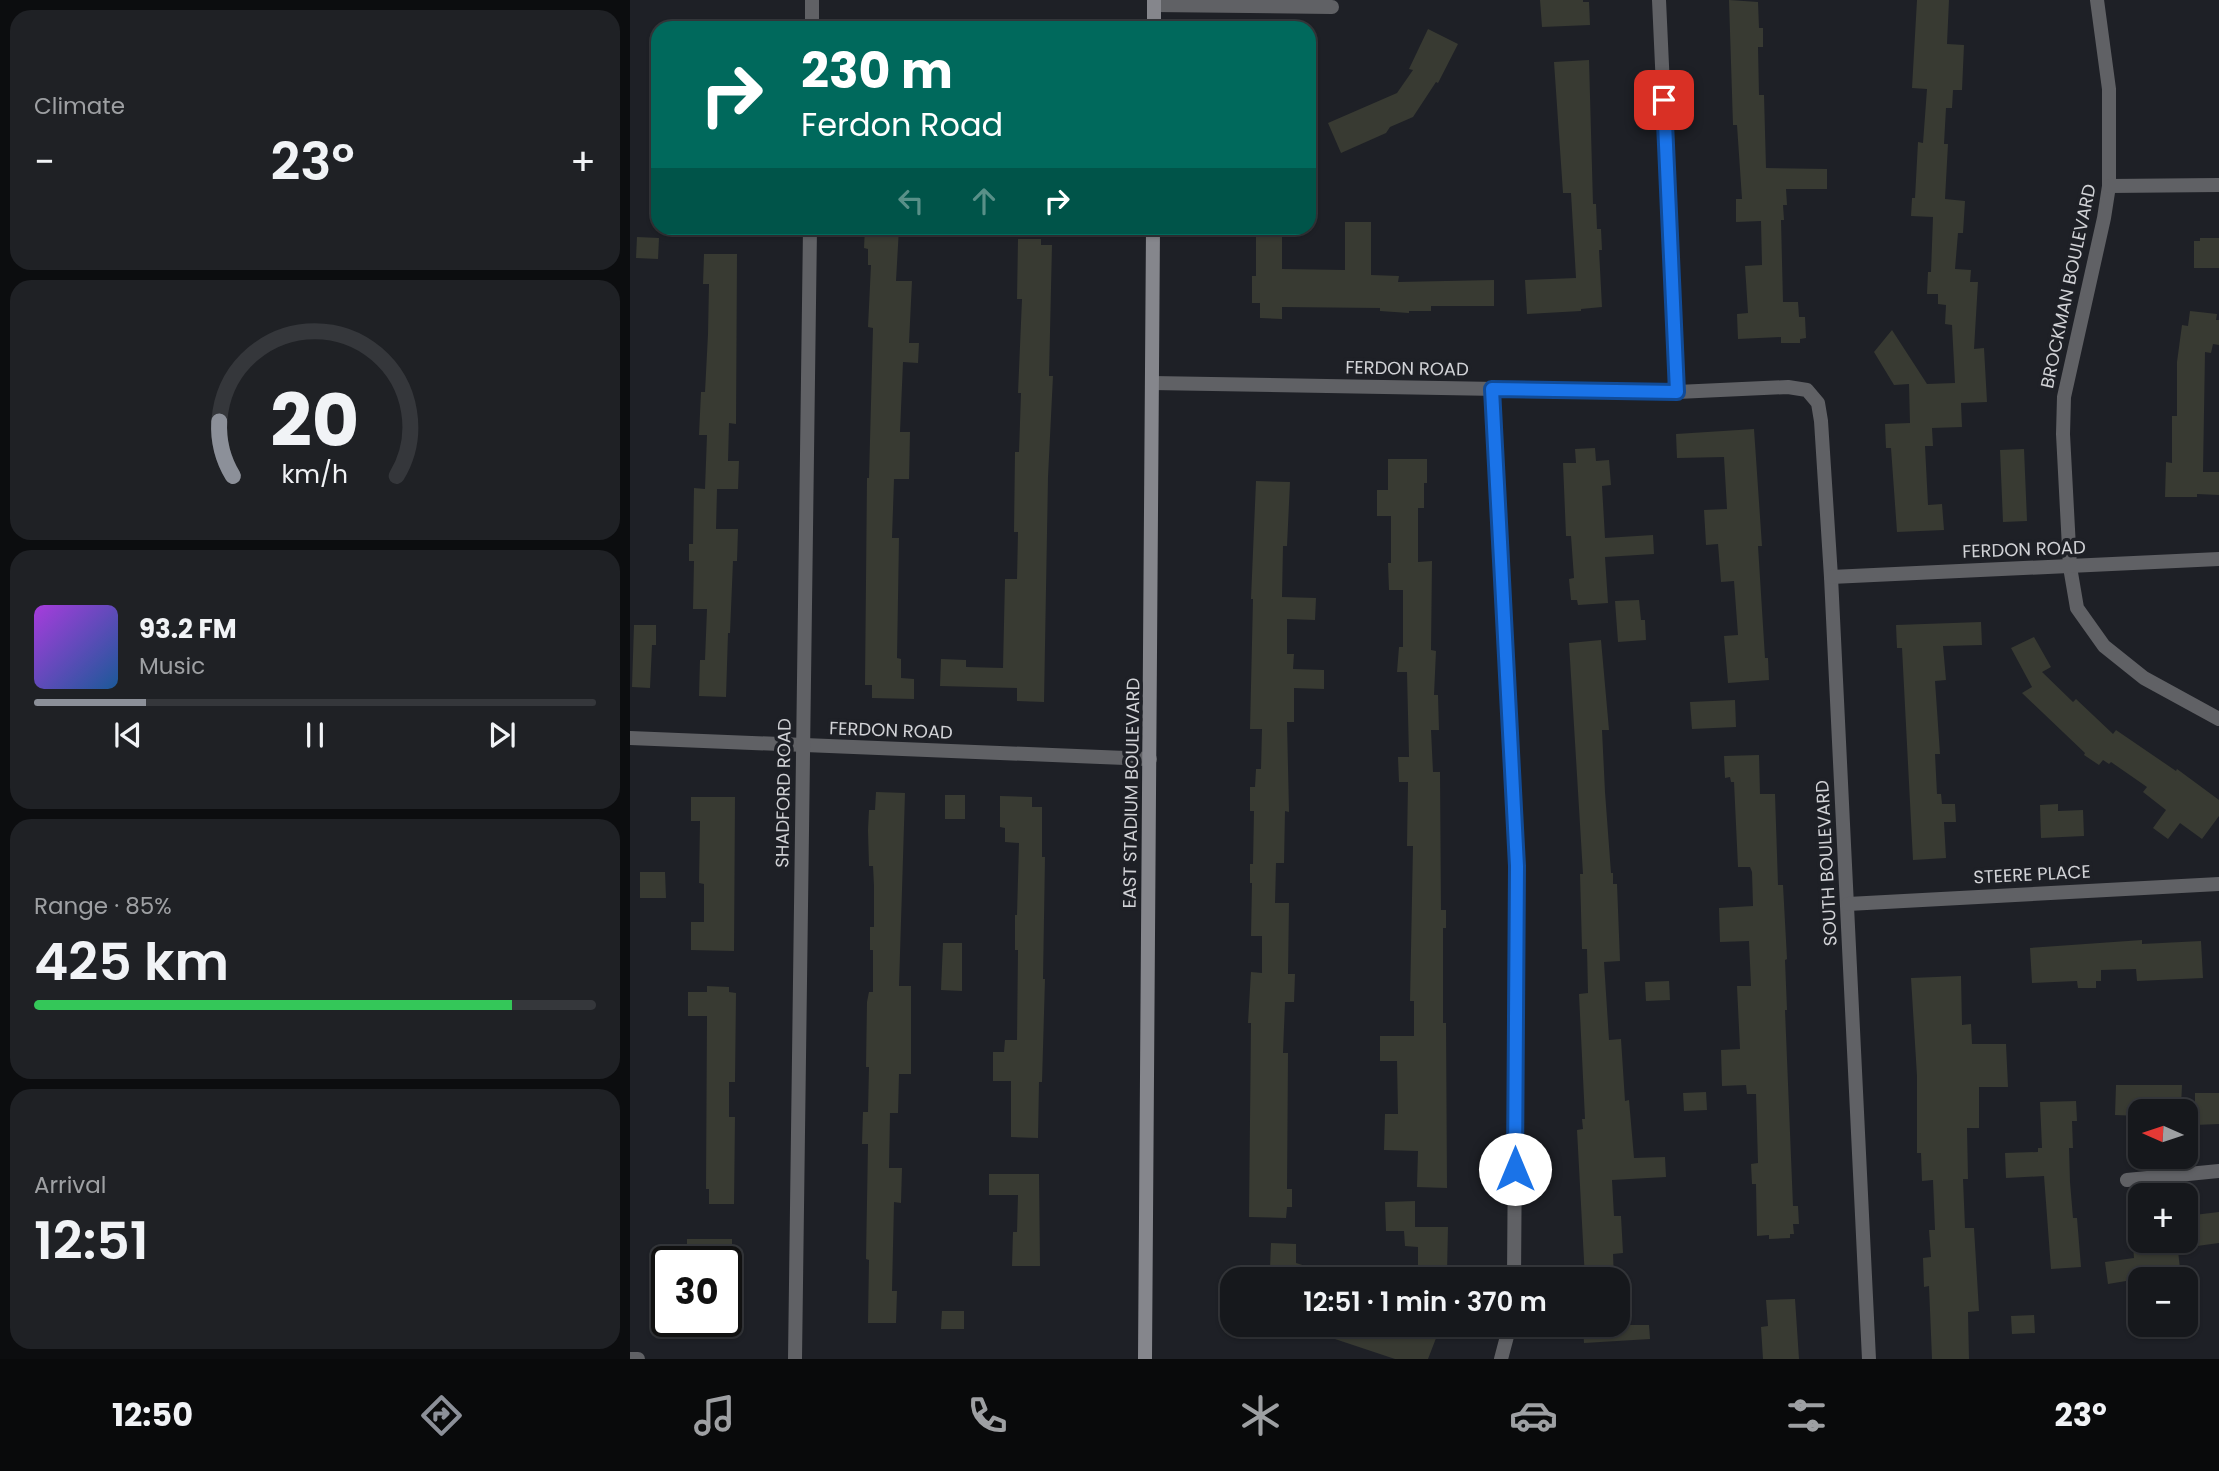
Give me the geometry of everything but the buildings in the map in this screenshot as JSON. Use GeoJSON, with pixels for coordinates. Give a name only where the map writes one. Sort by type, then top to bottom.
{"type":"FeatureCollection","features":[{"type":"Feature","properties":{"kind":"main road"},"geometry":{"type":"LineString","coordinates":[[1154,2],[1154,21]]}},
{"type":"Feature","properties":{"kind":"main road","name":"EAST STADIUM BOULEVARD"},"geometry":{"type":"LineString","coordinates":[[1145,1359],[1153,235]]}},
{"type":"Feature","properties":{"kind":"street"},"geometry":{"type":"LineString","coordinates":[[812,21],[813,0]]}},
{"type":"Feature","properties":{"kind":"street"},"geometry":{"type":"LineString","coordinates":[[1659,0],[1677,392]]}},
{"type":"Feature","properties":{"kind":"street","name":"BROCKMAN BOULEVARD"},"geometry":{"type":"LineString","coordinates":[[2097,0],[2109,89],[2109,186],[2064,397],[2070,567],[2077,608],[2104,646],[2144,678],[2219,719]]}},
{"type":"Feature","properties":{"kind":"street"},"geometry":{"type":"LineString","coordinates":[[1154,2],[1332,6]]}},
{"type":"Feature","properties":{"kind":"street"},"geometry":{"type":"LineString","coordinates":[[2109,186],[2219,185]]}},
{"type":"Feature","properties":{"kind":"street","name":"SHADFORD ROAD"},"geometry":{"type":"LineString","coordinates":[[795,1359],[810,235]]}},
{"type":"Feature","properties":{"kind":"street","name":"FERDON ROAD"},"geometry":{"type":"LineString","coordinates":[[1152,383],[1677,392],[1788,387]]}},
{"type":"Feature","properties":{"kind":"street","name":"SOUTH BOULEVARD"},"geometry":{"type":"LineString","coordinates":[[1788,387],[1807,390],[1818,403],[1821,421],[1869,1359]]}},
{"type":"Feature","properties":{"kind":"street"},"geometry":{"type":"LineString","coordinates":[[1492,389],[1517,866],[1514,1267]]}},
{"type":"Feature","properties":{"kind":"street","name":"FERDON ROAD"},"geometry":{"type":"LineString","coordinates":[[1831,577],[2219,559]]}},
{"type":"Feature","properties":{"kind":"street","name":"FERDON ROAD"},"geometry":{"type":"LineString","coordinates":[[630,738],[1150,759]]}},
{"type":"Feature","properties":{"kind":"street","name":"STEERE PLACE"},"geometry":{"type":"LineString","coordinates":[[1847,904],[2219,884]]}},
{"type":"Feature","properties":{"kind":"street"},"geometry":{"type":"LineString","coordinates":[[2127,1180],[2219,1171]]}},
{"type":"Feature","properties":{"kind":"street"},"geometry":{"type":"LineString","coordinates":[[1501,1359],[1507,1337]]}},
{"type":"Feature","properties":{"kind":"street"},"geometry":{"type":"LineString","coordinates":[[630,1359],[638,1359]]}},
{"type":"Feature","properties":{"kind":"route"},"geometry":{"type":"LineString","coordinates":[[1515,1169],[1517,866],[1492,389],[1677,392],[1664,100]]}}]}
